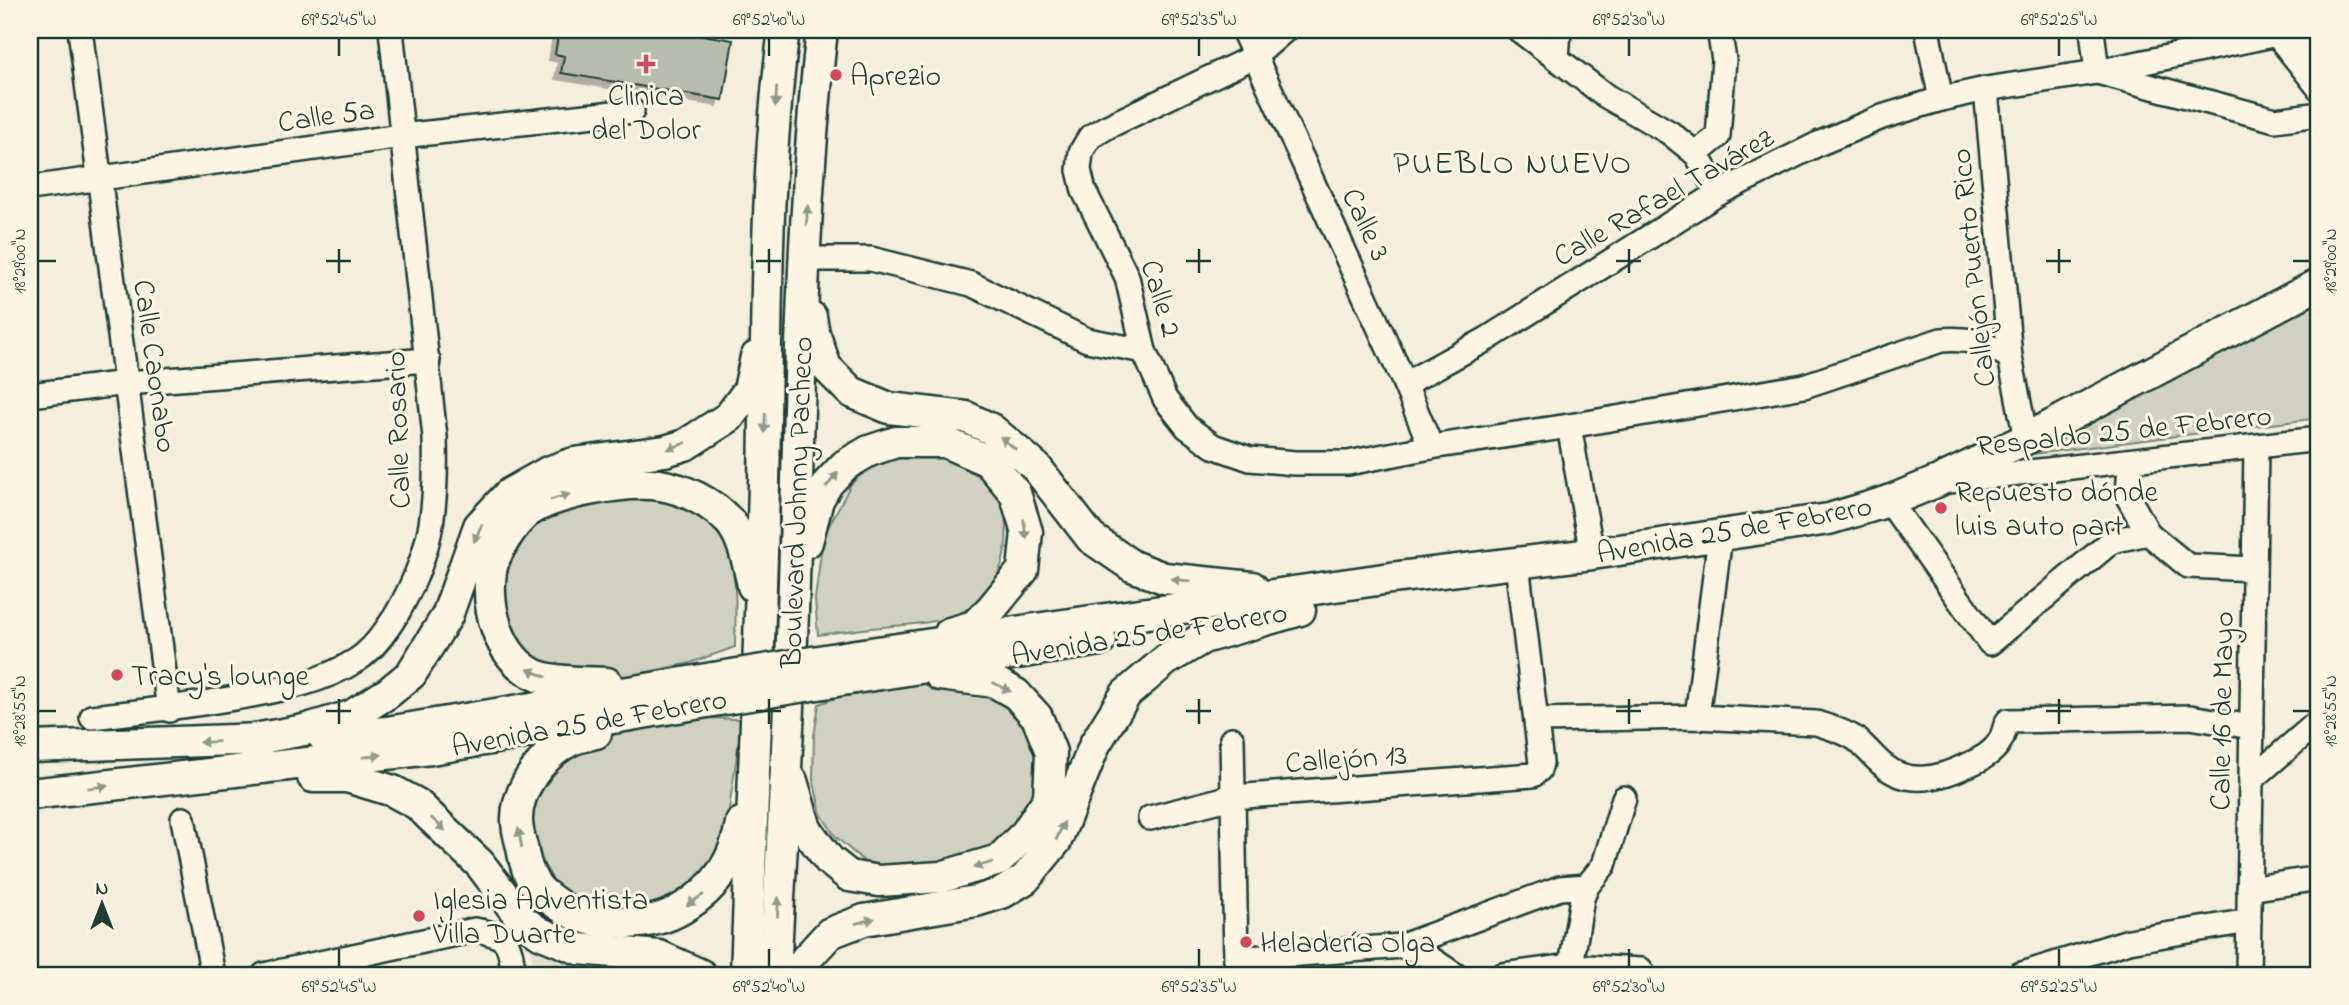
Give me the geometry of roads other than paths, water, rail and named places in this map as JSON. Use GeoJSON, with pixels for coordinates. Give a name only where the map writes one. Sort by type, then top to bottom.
{"type":"FeatureCollection","features":[{"type":"Feature","properties":{"kind":"main road","name":"Boulevard Johnny Pacheco"},"geometry":{"type":"LineString","coordinates":[[746,975],[761,619],[769,270],[776,93],[782,30]]}},
{"type":"Feature","properties":{"kind":"main road","name":"Boulevard Johnny Pacheco"},"geometry":{"type":"LineString","coordinates":[[775,975],[793,614],[804,264],[814,97],[822,30]]}},
{"type":"Feature","properties":{"kind":"main road"},"geometry":{"type":"LineString","coordinates":[[804,264],[814,333],[826,367],[851,392],[889,408],[966,417],[991,429],[1036,467],[1091,538],[1132,566],[1164,578],[1299,601]]}},
{"type":"Feature","properties":{"kind":"main road"},"geometry":{"type":"LineString","coordinates":[[244,741],[304,730],[351,716],[388,694],[411,674],[447,616],[479,526],[509,494],[548,471],[574,463],[665,451],[685,444],[729,417],[749,390],[754,374],[769,270]]}},
{"type":"Feature","properties":{"kind":"main road","name":"Avenida 25 de Febrero"},"geometry":{"type":"LineString","coordinates":[[30,794],[431,749],[713,690],[870,664],[1299,601],[1396,596],[1517,564],[1829,519],[1889,501],[1936,482],[2026,439],[2319,284]]}},
{"type":"Feature","properties":{"kind":"main road"},"geometry":{"type":"LineString","coordinates":[[793,614],[818,500],[828,483],[845,465],[869,451],[896,442],[945,442],[988,461],[1015,493],[1027,531],[1023,570],[974,626],[870,664]]}},
{"type":"Feature","properties":{"kind":"main road"},"geometry":{"type":"LineString","coordinates":[[678,697],[534,675],[516,659],[501,640],[491,614],[491,570],[508,533],[526,513],[547,501],[579,492],[638,484],[662,485],[700,498],[731,522],[746,556],[761,619]]}},
{"type":"Feature","properties":{"kind":"main road"},"geometry":{"type":"LineString","coordinates":[[794,975],[830,933],[864,920],[976,901],[1002,893],[1026,879],[1056,841],[1095,744],[1125,694],[1166,660],[1203,638],[1299,601]]}},
{"type":"Feature","properties":{"kind":"main road"},"geometry":{"type":"LineString","coordinates":[[786,751],[796,800],[806,830],[829,860],[849,876],[879,881],[941,877],[999,860],[1026,833],[1049,798],[1051,752],[1037,717],[1016,694],[995,682],[870,664]]}},
{"type":"Feature","properties":{"kind":"main road"},"geometry":{"type":"LineString","coordinates":[[678,697],[570,741],[538,765],[522,796],[517,820],[526,868],[543,893],[582,919],[606,924],[645,923],[669,916],[704,895],[730,861],[738,839],[754,751]]}},
{"type":"Feature","properties":{"kind":"main road","name":"Avenida 25 de Febrero"},"geometry":{"type":"LineString","coordinates":[[30,747],[244,741],[387,732],[678,697]]}},
{"type":"Feature","properties":{"kind":"main road"},"geometry":{"type":"LineString","coordinates":[[211,775],[346,777],[393,791],[417,804],[480,864],[523,921],[540,933],[579,949],[659,956],[701,975]]}},
{"type":"Feature","properties":{"kind":"street","name":"Calle Caonabo"},"geometry":{"type":"LineString","coordinates":[[79,30],[169,710]]}},
{"type":"Feature","properties":{"kind":"street","name":"Calle Rosario"},"geometry":{"type":"LineString","coordinates":[[92,716],[169,710],[290,688],[327,677],[359,659],[386,631],[413,584],[430,536],[437,484],[428,360],[391,30]]}},
{"type":"Feature","properties":{"kind":"street","name":"Calle 3"},"geometry":{"type":"LineString","coordinates":[[1243,30],[1405,384],[1431,447]]}},
{"type":"Feature","properties":{"kind":"street"},"geometry":{"type":"LineString","coordinates":[[1255,56],[1285,30]]}},
{"type":"Feature","properties":{"kind":"street"},"geometry":{"type":"LineString","coordinates":[[1519,30],[1606,96],[1670,133],[1696,153],[1719,193]]}},
{"type":"Feature","properties":{"kind":"street"},"geometry":{"type":"LineString","coordinates":[[1557,59],[1559,30]]}},
{"type":"Feature","properties":{"kind":"street"},"geometry":{"type":"LineString","coordinates":[[1696,153],[1718,136],[1724,60],[1719,30]]}},
{"type":"Feature","properties":{"kind":"street"},"geometry":{"type":"LineString","coordinates":[[1927,30],[1941,99]]}},
{"type":"Feature","properties":{"kind":"street"},"geometry":{"type":"LineString","coordinates":[[2092,30],[2097,72],[2275,120],[2319,114]]}},
{"type":"Feature","properties":{"kind":"street"},"geometry":{"type":"LineString","coordinates":[[2286,31],[2319,58]]}},
{"type":"Feature","properties":{"kind":"street"},"geometry":{"type":"LineString","coordinates":[[2286,31],[2319,88]]}},
{"type":"Feature","properties":{"kind":"street","name":"Calle Rafael Tavárez"},"geometry":{"type":"LineString","coordinates":[[1405,384],[1487,339],[1719,193],[1818,144],[1882,117],[1986,89],[2097,72],[2286,31]]}},
{"type":"Feature","properties":{"kind":"street","name":"Calle 2"},"geometry":{"type":"LineString","coordinates":[[1255,56],[1107,127],[1090,137],[1081,152],[1079,170],[1084,191],[1127,277],[1144,351],[1165,398],[1187,427],[1213,446],[1250,458],[1295,463],[1348,463],[1431,447]]}},
{"type":"Feature","properties":{"kind":"street","name":"Callejón Puerto Rico"},"geometry":{"type":"LineString","coordinates":[[1986,89],[2010,357],[2026,439]]}},
{"type":"Feature","properties":{"kind":"street","name":"Calle 5a"},"geometry":{"type":"LineString","coordinates":[[30,188],[401,136],[632,111]]}},
{"type":"Feature","properties":{"kind":"street"},"geometry":{"type":"LineString","coordinates":[[804,264],[871,259],[971,284],[1087,340],[1144,351]]}},
{"type":"Feature","properties":{"kind":"street"},"geometry":{"type":"LineString","coordinates":[[1431,447],[1804,386],[1941,340],[1963,338],[1986,344],[2010,357]]}},
{"type":"Feature","properties":{"kind":"street"},"geometry":{"type":"LineString","coordinates":[[30,395],[126,383],[428,360]]}},
{"type":"Feature","properties":{"kind":"street"},"geometry":{"type":"LineString","coordinates":[[1569,426],[1592,554]]}},
{"type":"Feature","properties":{"kind":"street","name":"Respaldo 25 de Febrero"},"geometry":{"type":"LineString","coordinates":[[1936,482],[2319,439]]}},
{"type":"Feature","properties":{"kind":"street","name":"Calle 16 de Mayo"},"geometry":{"type":"LineString","coordinates":[[2248,975],[2256,447]]}},
{"type":"Feature","properties":{"kind":"street"},"geometry":{"type":"LineString","coordinates":[[2130,462],[2128,497],[2148,533],[2188,566],[2254,569]]}},
{"type":"Feature","properties":{"kind":"street"},"geometry":{"type":"LineString","coordinates":[[1889,501],[1990,643],[2112,541],[2148,533]]}},
{"type":"Feature","properties":{"kind":"street"},"geometry":{"type":"LineString","coordinates":[[1697,718],[1720,536]]}},
{"type":"Feature","properties":{"kind":"street"},"geometry":{"type":"LineString","coordinates":[[1517,564],[1537,720],[1697,718],[1816,723],[1855,738],[1895,773],[1918,779],[1956,770],[1981,759],[2000,741],[2008,721],[2190,716],[2252,727]]}},
{"type":"Feature","properties":{"kind":"street","name":"Callejón 13"},"geometry":{"type":"LineString","coordinates":[[1150,818],[1232,797],[1533,775],[1539,770],[1541,763],[1537,720]]}},
{"type":"Feature","properties":{"kind":"street"},"geometry":{"type":"LineString","coordinates":[[2251,780],[2319,722]]}},
{"type":"Feature","properties":{"kind":"street"},"geometry":{"type":"LineString","coordinates":[[1232,739],[1238,967],[1402,946],[1560,888],[1587,886]]}},
{"type":"Feature","properties":{"kind":"street"},"geometry":{"type":"LineString","coordinates":[[1571,966],[1582,898],[1587,886],[1604,865],[1624,798]]}},
{"type":"Feature","properties":{"kind":"street"},"geometry":{"type":"LineString","coordinates":[[183,819],[213,975]]}},
{"type":"Feature","properties":{"kind":"street"},"geometry":{"type":"LineString","coordinates":[[2249,889],[2319,877]]}},
{"type":"Feature","properties":{"kind":"street"},"geometry":{"type":"LineString","coordinates":[[2026,974],[2129,941],[2249,921]]}},
{"type":"Feature","properties":{"kind":"street"},"geometry":{"type":"LineString","coordinates":[[264,975],[289,973],[475,930],[497,934],[510,946],[514,975]]}},
{"type":"Feature","properties":{"kind":"street"},"geometry":{"type":"LineString","coordinates":[[1402,946],[1422,953],[1455,975]]}},
{"type":"Feature","properties":{"kind":"street"},"geometry":{"type":"LineString","coordinates":[[1503,975],[1571,966],[1641,970]]}},
{"type":"Feature","properties":{"kind":"place","name":"Clinica del Dolor"},"geometry":{"type":"Point","coordinates":[646,64]}},
{"type":"Feature","properties":{"kind":"place","name":"Aprezio"},"geometry":{"type":"Point","coordinates":[836,75]}},
{"type":"Feature","properties":{"kind":"place","name":"Repuesto dónde luis auto part"},"geometry":{"type":"Point","coordinates":[1941,508]}},
{"type":"Feature","properties":{"kind":"place","name":"Tracy's lounge"},"geometry":{"type":"Point","coordinates":[117,675]}},
{"type":"Feature","properties":{"kind":"place","name":"Iglesia Adventista Villa Duarte"},"geometry":{"type":"Point","coordinates":[419,916]}},
{"type":"Feature","properties":{"kind":"place","name":"Heladería Olga"},"geometry":{"type":"Point","coordinates":[1246,942]}},
{"type":"Feature","properties":{"kind":"district","name":"PUEBLO NUEVO"},"geometry":{"type":"Point","coordinates":[1513,162]}}]}
